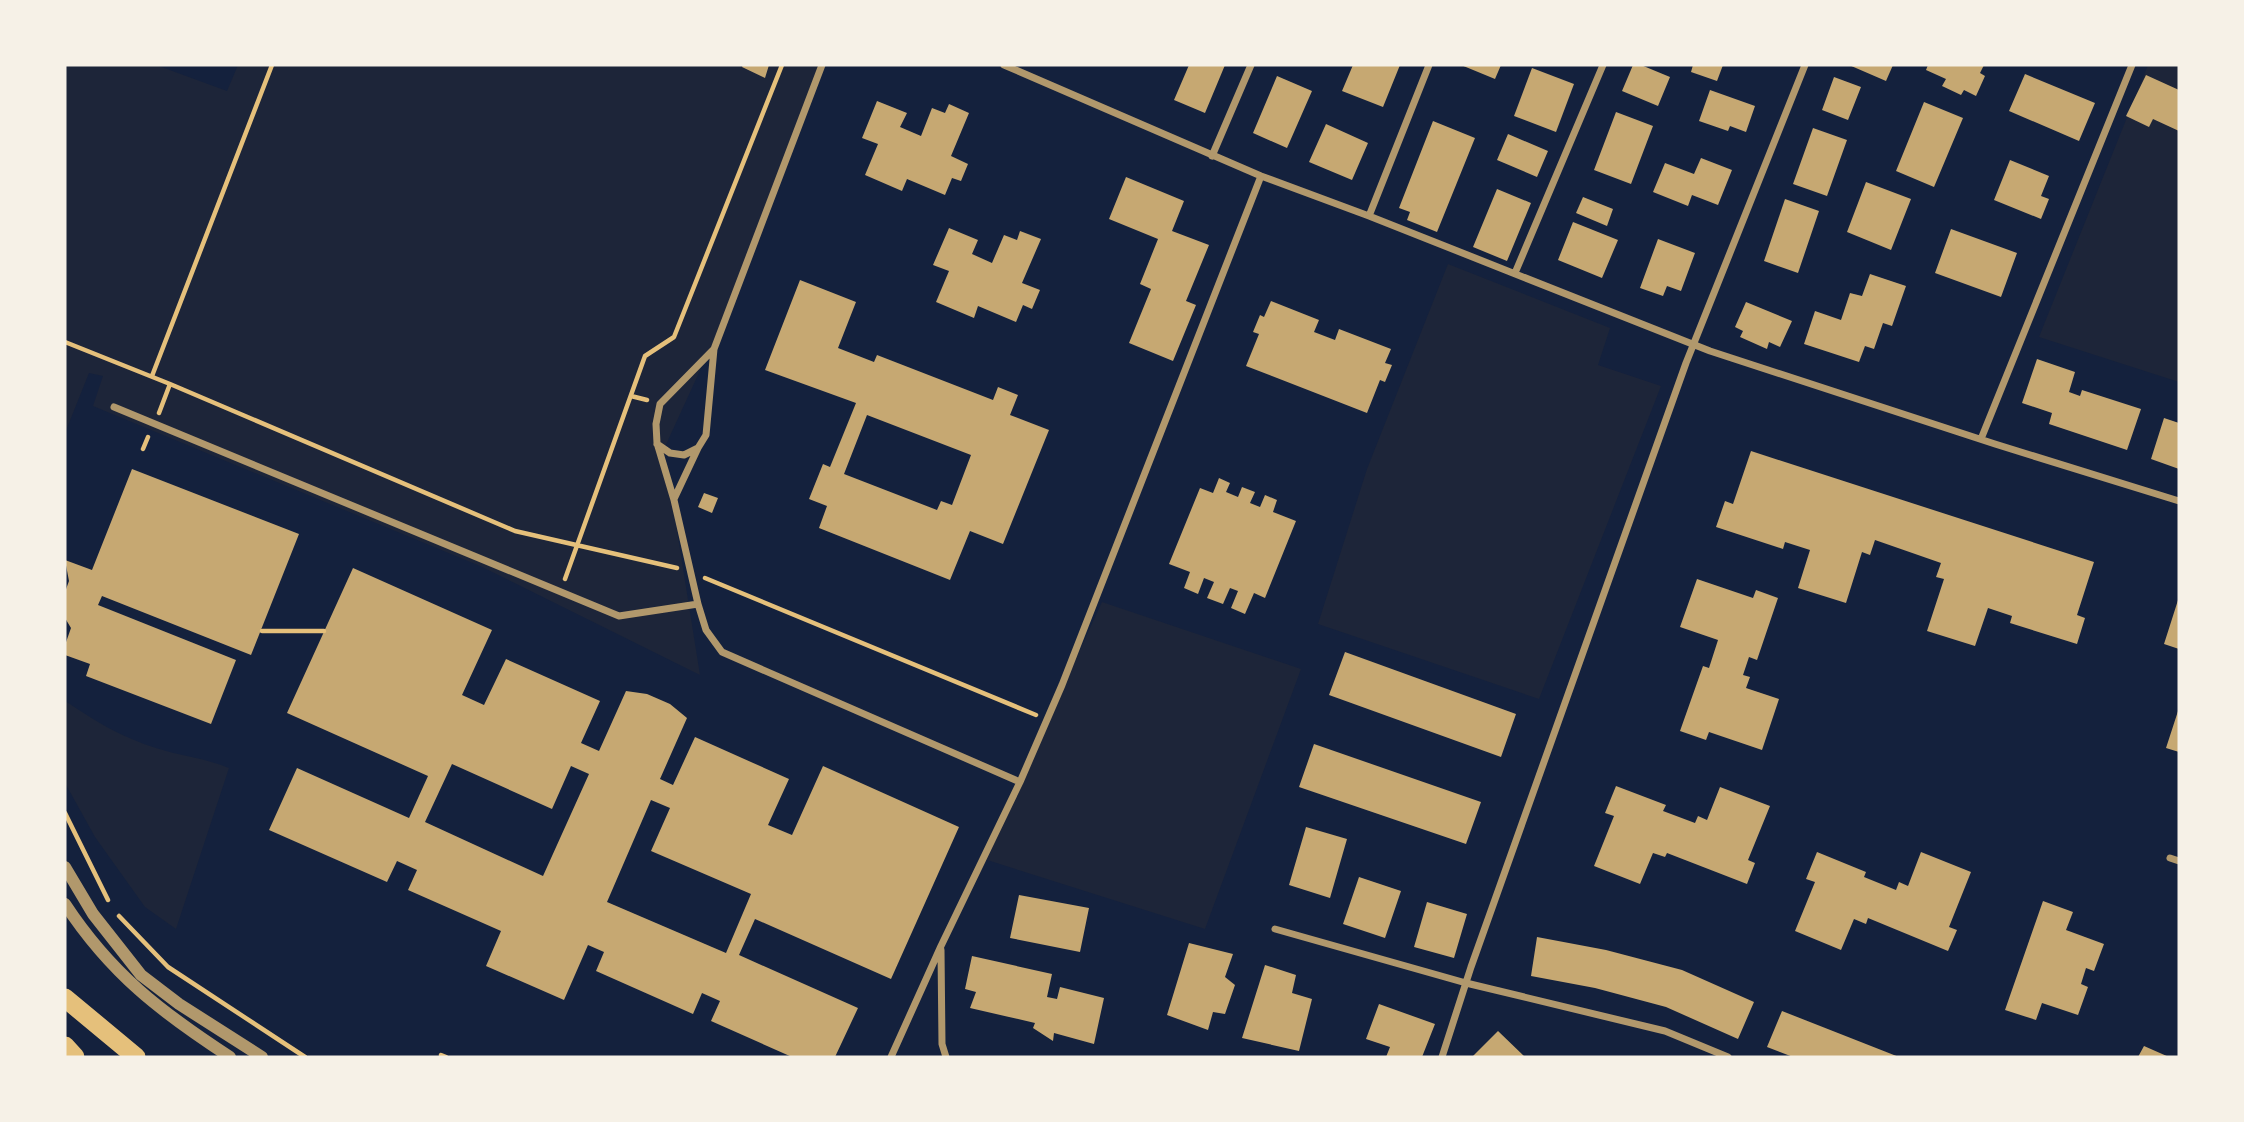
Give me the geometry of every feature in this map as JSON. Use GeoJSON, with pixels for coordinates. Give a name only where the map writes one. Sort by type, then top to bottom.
{"type":"FeatureCollection","features":[{"type":"Feature","properties":{"kind":"highway"},"geometry":{"type":"LineString","coordinates":[[65,998],[136,1057]]}},
{"type":"Feature","properties":{"kind":"highway"},"geometry":{"type":"LineString","coordinates":[[65,1046],[75,1057]]}},
{"type":"Feature","properties":{"kind":"street"},"geometry":{"type":"LineString","coordinates":[[674,500],[706,435],[715,349],[822,65]]}},
{"type":"Feature","properties":{"kind":"street"},"geometry":{"type":"LineString","coordinates":[[1004,65],[1261,176],[1710,351],[2179,501]]}},
{"type":"Feature","properties":{"kind":"street"},"geometry":{"type":"LineString","coordinates":[[1212,156],[1251,65]]}},
{"type":"Feature","properties":{"kind":"street"},"geometry":{"type":"LineString","coordinates":[[1369,216],[1429,65]]}},
{"type":"Feature","properties":{"kind":"street"},"geometry":{"type":"LineString","coordinates":[[1515,273],[1603,65]]}},
{"type":"Feature","properties":{"kind":"street"},"geometry":{"type":"LineString","coordinates":[[1442,1057],[1694,343],[1805,65]]}},
{"type":"Feature","properties":{"kind":"street"},"geometry":{"type":"LineString","coordinates":[[1981,439],[2132,65]]}},
{"type":"Feature","properties":{"kind":"street"},"geometry":{"type":"LineString","coordinates":[[891,1057],[1047,720],[1261,176]]}},
{"type":"Feature","properties":{"kind":"street"},"geometry":{"type":"LineString","coordinates":[[715,349],[660,404],[656,424],[657,443],[674,500],[698,604],[706,629],[722,652],[1020,782]]}},
{"type":"Feature","properties":{"kind":"street"},"geometry":{"type":"LineString","coordinates":[[114,407],[619,617],[698,604]]}},
{"type":"Feature","properties":{"kind":"street"},"geometry":{"type":"LineString","coordinates":[[657,443],[670,453],[684,455],[698,448]]}},
{"type":"Feature","properties":{"kind":"street"},"geometry":{"type":"LineString","coordinates":[[2170,858],[2179,862]]}},
{"type":"Feature","properties":{"kind":"street"},"geometry":{"type":"LineString","coordinates":[[65,867],[93,914],[141,975],[179,1004],[262,1057]]}},
{"type":"Feature","properties":{"kind":"street"},"geometry":{"type":"LineString","coordinates":[[65,904],[85,934],[135,989],[174,1021],[230,1057]]}},
{"type":"Feature","properties":{"kind":"street"},"geometry":{"type":"LineString","coordinates":[[1275,929],[1466,983],[1665,1031],[1728,1057]]}},
{"type":"Feature","properties":{"kind":"street"},"geometry":{"type":"LineString","coordinates":[[941,946],[941,1033],[946,1057]]}},
{"type":"Feature","properties":{"kind":"path"},"geometry":{"type":"LineString","coordinates":[[152,376],[272,65]]}},
{"type":"Feature","properties":{"kind":"path"},"geometry":{"type":"LineString","coordinates":[[565,580],[645,356],[674,337],[782,65]]}},
{"type":"Feature","properties":{"kind":"path"},"geometry":{"type":"LineString","coordinates":[[65,342],[152,376],[515,531],[691,572],[1047,720]]}},
{"type":"Feature","properties":{"kind":"path"},"geometry":{"type":"LineString","coordinates":[[262,631],[324,631]]}},
{"type":"Feature","properties":{"kind":"path"},"geometry":{"type":"LineString","coordinates":[[65,813],[111,907],[168,967],[305,1057]]}},
{"type":"Feature","properties":{"kind":"shaded area"},"geometry":{"type":"Polygon","coordinates":[[[65,65],[156,65],[227,91],[238,65],[820,65],[758,244],[664,449],[700,675],[480,566],[93,406],[103,376],[89,373],[65,433],[65,65]]]}},
{"type":"Feature","properties":{"kind":"shaded area"},"geometry":{"type":"Polygon","coordinates":[[[2148,65],[2179,65],[2179,382],[2039,337],[2148,65]]]}},
{"type":"Feature","properties":{"kind":"shaded area"},"geometry":{"type":"Polygon","coordinates":[[[1448,264],[1610,328],[1598,365],[1661,386],[1539,699],[1318,624],[1367,469],[1448,264]]]}},
{"type":"Feature","properties":{"kind":"shaded area"},"geometry":{"type":"Polygon","coordinates":[[[1102,602],[1301,669],[1205,929],[984,859],[1102,602]]]}},
{"type":"Feature","properties":{"kind":"shaded area"},"geometry":{"type":"Polygon","coordinates":[[[65,701],[131,739],[229,768],[176,929],[145,907],[95,837],[65,783],[65,701]]]}},
{"type":"Feature","properties":{"kind":"building"},"geometry":{"type":"Polygon","coordinates":[[[769,65],[765,78],[742,67],[769,65]]]}},
{"type":"Feature","properties":{"kind":"building"},"geometry":{"type":"Polygon","coordinates":[[[1189,65],[1225,65],[1205,113],[1174,100],[1189,65]]]}},
{"type":"Feature","properties":{"kind":"building"},"geometry":{"type":"Polygon","coordinates":[[[1353,65],[1400,65],[1383,107],[1342,91],[1353,65]]]}},
{"type":"Feature","properties":{"kind":"building"},"geometry":{"type":"Polygon","coordinates":[[[1461,65],[1501,65],[1495,79],[1461,65]]]}},
{"type":"Feature","properties":{"kind":"building"},"geometry":{"type":"Polygon","coordinates":[[[1633,65],[1641,65],[1670,77],[1658,106],[1622,91],[1633,65]]]}},
{"type":"Feature","properties":{"kind":"building"},"geometry":{"type":"Polygon","coordinates":[[[1693,65],[1723,65],[1717,81],[1691,72],[1693,65]]]}},
{"type":"Feature","properties":{"kind":"building"},"geometry":{"type":"Polygon","coordinates":[[[1849,65],[1893,65],[1886,81],[1849,65]]]}},
{"type":"Feature","properties":{"kind":"building"},"geometry":{"type":"Polygon","coordinates":[[[1928,65],[1984,65],[1980,73],[1985,76],[1976,96],[1964,90],[1961,95],[1942,86],[1946,79],[1926,70],[1928,65]]]}},
{"type":"Feature","properties":{"kind":"building"},"geometry":{"type":"Polygon","coordinates":[[[1532,68],[1574,84],[1556,132],[1514,116],[1532,68]]]}},
{"type":"Feature","properties":{"kind":"building"},"geometry":{"type":"Polygon","coordinates":[[[2025,74],[2095,103],[2079,141],[2009,111],[2025,74]]]}},
{"type":"Feature","properties":{"kind":"building"},"geometry":{"type":"Polygon","coordinates":[[[2146,75],[2179,90],[2179,131],[2153,119],[2149,127],[2126,116],[2146,75]]]}},
{"type":"Feature","properties":{"kind":"building"},"geometry":{"type":"Polygon","coordinates":[[[1277,76],[1312,91],[1287,148],[1253,133],[1277,76]]]}},
{"type":"Feature","properties":{"kind":"building"},"geometry":{"type":"Polygon","coordinates":[[[1834,77],[1861,87],[1848,120],[1822,110],[1834,77]]]}},
{"type":"Feature","properties":{"kind":"building"},"geometry":{"type":"Polygon","coordinates":[[[1710,90],[1755,106],[1746,132],[1730,126],[1728,131],[1699,121],[1710,90]]]}},
{"type":"Feature","properties":{"kind":"building"},"geometry":{"type":"Polygon","coordinates":[[[877,101],[907,113],[900,127],[921,136],[932,108],[945,113],[949,104],[969,113],[951,156],[968,164],[961,181],[952,178],[945,195],[907,179],[902,191],[865,175],[878,144],[862,138],[877,101]]]}},
{"type":"Feature","properties":{"kind":"building"},"geometry":{"type":"Polygon","coordinates":[[[1924,102],[1963,118],[1934,187],[1896,171],[1924,102]]]}},
{"type":"Feature","properties":{"kind":"building"},"geometry":{"type":"Polygon","coordinates":[[[1616,112],[1653,126],[1631,184],[1594,170],[1616,112]]]}},
{"type":"Feature","properties":{"kind":"building"},"geometry":{"type":"Polygon","coordinates":[[[1433,121],[1475,138],[1437,232],[1407,220],[1410,212],[1399,208],[1433,121]]]}},
{"type":"Feature","properties":{"kind":"building"},"geometry":{"type":"Polygon","coordinates":[[[1326,124],[1368,143],[1352,180],[1309,162],[1326,124]]]}},
{"type":"Feature","properties":{"kind":"building"},"geometry":{"type":"Polygon","coordinates":[[[1813,128],[1847,140],[1827,196],[1793,184],[1813,128]]]}},
{"type":"Feature","properties":{"kind":"building"},"geometry":{"type":"Polygon","coordinates":[[[1508,134],[1548,151],[1537,177],[1497,160],[1508,134]]]}},
{"type":"Feature","properties":{"kind":"building"},"geometry":{"type":"Polygon","coordinates":[[[1701,158],[1732,170],[1718,205],[1692,195],[1688,206],[1653,192],[1665,163],[1694,174],[1701,158]]]}},
{"type":"Feature","properties":{"kind":"building"},"geometry":{"type":"Polygon","coordinates":[[[2010,160],[2049,176],[2041,196],[2049,199],[2041,219],[1994,200],[2010,160]]]}},
{"type":"Feature","properties":{"kind":"building"},"geometry":{"type":"Polygon","coordinates":[[[1126,177],[1184,201],[1172,231],[1209,245],[1186,301],[1196,305],[1173,361],[1129,343],[1151,289],[1140,284],[1158,239],[1109,219],[1126,177]]]}},
{"type":"Feature","properties":{"kind":"building"},"geometry":{"type":"Polygon","coordinates":[[[1866,182],[1911,199],[1891,250],[1847,232],[1866,182]]]}},
{"type":"Feature","properties":{"kind":"building"},"geometry":{"type":"Polygon","coordinates":[[[1497,189],[1531,203],[1507,261],[1473,247],[1497,189]]]}},
{"type":"Feature","properties":{"kind":"building"},"geometry":{"type":"Polygon","coordinates":[[[1583,197],[1613,209],[1607,226],[1576,213],[1583,197]]]}},
{"type":"Feature","properties":{"kind":"building"},"geometry":{"type":"Polygon","coordinates":[[[1785,199],[1819,211],[1798,273],[1764,261],[1785,199]]]}},
{"type":"Feature","properties":{"kind":"building"},"geometry":{"type":"Polygon","coordinates":[[[1573,222],[1618,240],[1602,278],[1558,260],[1573,222]]]}},
{"type":"Feature","properties":{"kind":"building"},"geometry":{"type":"Polygon","coordinates":[[[949,228],[978,240],[972,254],[992,263],[1004,235],[1017,240],[1020,231],[1041,239],[1022,283],[1040,290],[1032,309],[1023,305],[1016,322],[978,306],[974,318],[936,302],[949,271],[933,265],[949,228]]]}},
{"type":"Feature","properties":{"kind":"building"},"geometry":{"type":"Polygon","coordinates":[[[1951,229],[2017,253],[2001,297],[1935,273],[1951,229]]]}},
{"type":"Feature","properties":{"kind":"building"},"geometry":{"type":"Polygon","coordinates":[[[1658,239],[1695,253],[1681,291],[1667,286],[1663,296],[1640,288],[1658,239]]]}},
{"type":"Feature","properties":{"kind":"building"},"geometry":{"type":"Polygon","coordinates":[[[1870,274],[1906,286],[1892,326],[1883,323],[1874,349],[1865,346],[1859,362],[1804,344],[1815,311],[1841,320],[1850,293],[1862,296],[1870,274]]]}},
{"type":"Feature","properties":{"kind":"building"},"geometry":{"type":"Polygon","coordinates":[[[800,280],[856,302],[838,348],[874,362],[877,355],[993,400],[998,387],[1018,395],[1010,415],[1049,430],[1003,544],[970,531],[950,580],[819,528],[827,506],[809,499],[823,464],[830,467],[856,403],[765,370],[800,280]],[[867,415],[844,474],[937,510],[941,501],[952,505],[971,455],[867,415]]]}},
{"type":"Feature","properties":{"kind":"building"},"geometry":{"type":"Polygon","coordinates":[[[1271,301],[1319,320],[1314,332],[1335,340],[1339,329],[1391,349],[1385,363],[1392,365],[1385,382],[1380,380],[1367,413],[1246,366],[1259,334],[1253,332],[1260,315],[1264,317],[1271,301]]]}},
{"type":"Feature","properties":{"kind":"building"},"geometry":{"type":"Polygon","coordinates":[[[1746,302],[1792,321],[1780,347],[1769,342],[1767,349],[1740,337],[1743,331],[1735,327],[1746,302]]]}},
{"type":"Feature","properties":{"kind":"building"},"geometry":{"type":"Polygon","coordinates":[[[2037,359],[2075,372],[2069,392],[2080,396],[2082,390],[2141,409],[2127,450],[2049,424],[2052,413],[2022,403],[2037,359]]]}},
{"type":"Feature","properties":{"kind":"building"},"geometry":{"type":"Polygon","coordinates":[[[2164,418],[2179,423],[2179,469],[2151,459],[2164,418]]]}},
{"type":"Feature","properties":{"kind":"building"},"geometry":{"type":"Polygon","coordinates":[[[1751,451],[2094,562],[2077,615],[2085,618],[2077,644],[2010,623],[2012,616],[1988,608],[1975,646],[1927,631],[1944,579],[1936,577],[1941,563],[1875,540],[1870,555],[1862,552],[1846,603],[1798,588],[1810,550],[1785,542],[1783,549],[1716,527],[1725,501],[1733,504],[1751,451]]]}},
{"type":"Feature","properties":{"kind":"building"},"geometry":{"type":"Polygon","coordinates":[[[132,469],[299,534],[251,655],[102,596],[98,605],[236,660],[211,724],[86,676],[90,664],[65,655],[65,645],[71,628],[65,618],[65,592],[69,581],[65,560],[92,570],[132,469]]]}},
{"type":"Feature","properties":{"kind":"building"},"geometry":{"type":"Polygon","coordinates":[[[1219,478],[1230,483],[1226,492],[1238,497],[1242,487],[1255,492],[1250,503],[1260,507],[1265,495],[1277,500],[1273,512],[1296,521],[1265,598],[1254,593],[1245,614],[1231,608],[1238,591],[1230,588],[1223,604],[1207,598],[1214,582],[1204,578],[1198,594],[1184,588],[1190,572],[1169,564],[1200,488],[1213,493],[1219,478]]]}},
{"type":"Feature","properties":{"kind":"building"},"geometry":{"type":"Polygon","coordinates":[[[704,493],[718,498],[712,513],[698,507],[704,493]]]}},
{"type":"Feature","properties":{"kind":"building"},"geometry":{"type":"Polygon","coordinates":[[[353,568],[492,630],[462,695],[484,705],[506,659],[600,701],[581,743],[599,751],[626,691],[647,694],[670,704],[687,718],[660,779],[673,785],[695,737],[789,779],[768,825],[792,835],[823,766],[959,827],[891,979],[755,919],[739,955],[858,1008],[835,1057],[792,1057],[711,1021],[720,1001],[702,993],[693,1014],[596,971],[604,952],[588,945],[564,1000],[486,966],[501,931],[408,890],[417,870],[397,861],[387,882],[269,830],[297,768],[409,818],[428,776],[287,713],[353,568]],[[452,764],[425,822],[543,876],[589,774],[571,766],[552,809],[452,764]],[[651,800],[607,902],[726,953],[751,894],[651,851],[670,808],[651,800]]]}},
{"type":"Feature","properties":{"kind":"building"},"geometry":{"type":"Polygon","coordinates":[[[1697,579],[1753,598],[1756,590],[1778,598],[1757,660],[1749,657],[1743,675],[1750,677],[1746,688],[1779,699],[1762,750],[1709,732],[1706,740],[1680,731],[1703,666],[1709,668],[1718,640],[1680,627],[1697,579]]]}},
{"type":"Feature","properties":{"kind":"building"},"geometry":{"type":"Polygon","coordinates":[[[2179,597],[2179,649],[2164,644],[2179,597]]]}},
{"type":"Feature","properties":{"kind":"building"},"geometry":{"type":"Polygon","coordinates":[[[1345,652],[1516,714],[1501,757],[1329,695],[1345,652]]]}},
{"type":"Feature","properties":{"kind":"building"},"geometry":{"type":"Polygon","coordinates":[[[2179,708],[2179,752],[2166,748],[2179,708]]]}},
{"type":"Feature","properties":{"kind":"building"},"geometry":{"type":"Polygon","coordinates":[[[1314,744],[1481,802],[1466,844],[1299,787],[1314,744]]]}},
{"type":"Feature","properties":{"kind":"building"},"geometry":{"type":"Polygon","coordinates":[[[1616,786],[1666,805],[1663,811],[1695,823],[1698,816],[1707,820],[1720,787],[1770,806],[1748,860],[1755,863],[1747,884],[1667,853],[1665,857],[1653,853],[1640,884],[1594,866],[1614,816],[1605,813],[1616,786]]]}},
{"type":"Feature","properties":{"kind":"building"},"geometry":{"type":"Polygon","coordinates":[[[1306,827],[1347,839],[1330,898],[1289,885],[1306,827]]]}},
{"type":"Feature","properties":{"kind":"building"},"geometry":{"type":"Polygon","coordinates":[[[1817,852],[1866,872],[1864,877],[1896,890],[1899,882],[1908,886],[1921,852],[1971,872],[1949,927],[1957,930],[1948,951],[1868,918],[1866,924],[1854,919],[1841,950],[1795,931],[1815,882],[1806,879],[1817,852]]]}},
{"type":"Feature","properties":{"kind":"building"},"geometry":{"type":"Polygon","coordinates":[[[1359,877],[1401,891],[1385,938],[1343,924],[1359,877]]]}},
{"type":"Feature","properties":{"kind":"building"},"geometry":{"type":"Polygon","coordinates":[[[1019,895],[1089,908],[1080,952],[1010,938],[1019,895]]]}},
{"type":"Feature","properties":{"kind":"building"},"geometry":{"type":"Polygon","coordinates":[[[2043,901],[2073,912],[2066,930],[2104,944],[2094,971],[2086,968],[2081,984],[2088,987],[2078,1015],[2042,1003],[2036,1020],[2005,1010],[2043,901]]]}},
{"type":"Feature","properties":{"kind":"building"},"geometry":{"type":"Polygon","coordinates":[[[1427,902],[1467,914],[1454,958],[1414,947],[1427,902]]]}},
{"type":"Feature","properties":{"kind":"building"},"geometry":{"type":"Polygon","coordinates":[[[1537,937],[1606,950],[1682,970],[1754,1002],[1738,1039],[1666,1007],[1595,988],[1531,976],[1537,937]]]}},
{"type":"Feature","properties":{"kind":"building"},"geometry":{"type":"Polygon","coordinates":[[[1189,943],[1233,954],[1225,977],[1235,985],[1225,1014],[1213,1012],[1208,1030],[1167,1015],[1189,943]]]}},
{"type":"Feature","properties":{"kind":"building"},"geometry":{"type":"Polygon","coordinates":[[[972,956],[1052,974],[1047,997],[1057,999],[1060,987],[1104,998],[1094,1044],[1054,1033],[1053,1041],[1033,1028],[1035,1023],[970,1008],[976,992],[965,989],[972,956]]]}},
{"type":"Feature","properties":{"kind":"building"},"geometry":{"type":"Polygon","coordinates":[[[1265,965],[1296,975],[1292,993],[1312,999],[1299,1051],[1242,1038],[1265,965]]]}},
{"type":"Feature","properties":{"kind":"building"},"geometry":{"type":"Polygon","coordinates":[[[1379,1004],[1435,1024],[1422,1057],[1386,1057],[1390,1047],[1366,1039],[1379,1004]]]}},
{"type":"Feature","properties":{"kind":"building"},"geometry":{"type":"Polygon","coordinates":[[[1782,1011],[1899,1057],[1793,1057],[1767,1047],[1782,1011]]]}},
{"type":"Feature","properties":{"kind":"building"},"geometry":{"type":"Polygon","coordinates":[[[1498,1031],[1525,1057],[1472,1057],[1498,1031]]]}},
{"type":"Feature","properties":{"kind":"building"},"geometry":{"type":"Polygon","coordinates":[[[2144,1046],[2169,1057],[2138,1057],[2144,1046]]]}}]}
